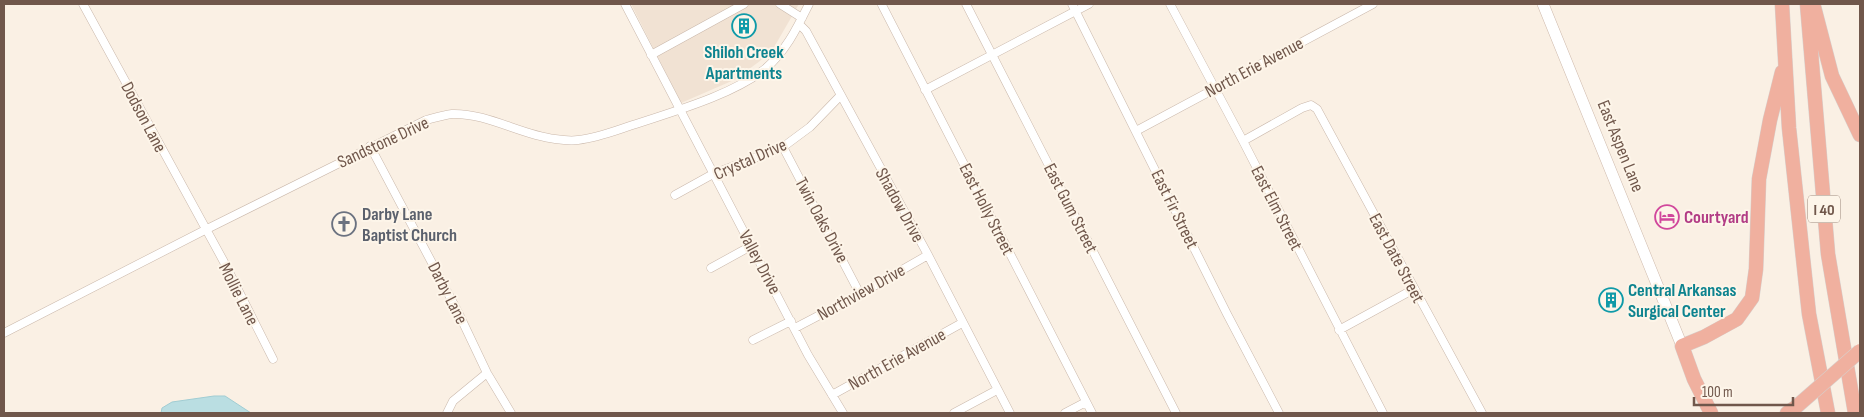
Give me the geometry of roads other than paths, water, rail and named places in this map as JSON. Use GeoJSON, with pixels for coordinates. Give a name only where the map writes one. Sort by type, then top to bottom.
{"type":"FeatureCollection","features":[{"type":"Feature","properties":{"kind":"highway","name":"I 40"},"geometry":{"type":"LineString","coordinates":[[1782,4],[1789,128],[1808,314],[1828,413]]}},
{"type":"Feature","properties":{"kind":"highway","name":"I 40"},"geometry":{"type":"LineString","coordinates":[[1807,4],[1828,254],[1855,413]]}},
{"type":"Feature","properties":{"kind":"highway"},"geometry":{"type":"LineString","coordinates":[[1814,4],[1832,76],[1860,136]]}},
{"type":"Feature","properties":{"kind":"highway"},"geometry":{"type":"LineString","coordinates":[[1682,346],[1704,337],[1737,318],[1752,298],[1756,269],[1759,179],[1770,120],[1785,58]]}},
{"type":"Feature","properties":{"kind":"highway","name":"East Aspen Lane"},"geometry":{"type":"LineString","coordinates":[[1682,346],[1694,380],[1711,413]]}},
{"type":"Feature","properties":{"kind":"highway"},"geometry":{"type":"LineString","coordinates":[[1791,410],[1860,351]]}},
{"type":"Feature","properties":{"kind":"street","name":"Dodson Lane"},"geometry":{"type":"LineString","coordinates":[[83,4],[205,230]]}},
{"type":"Feature","properties":{"kind":"street","name":"Valley Drive"},"geometry":{"type":"LineString","coordinates":[[625,4],[808,355],[844,413]]}},
{"type":"Feature","properties":{"kind":"street"},"geometry":{"type":"LineString","coordinates":[[651,55],[744,4]]}},
{"type":"Feature","properties":{"kind":"street"},"geometry":{"type":"LineString","coordinates":[[780,4],[800,21]]}},
{"type":"Feature","properties":{"kind":"street","name":"Sandstone Drive"},"geometry":{"type":"LineString","coordinates":[[4,333],[370,146],[426,120],[452,114],[474,116],[553,139],[577,140],[600,136],[679,109],[733,87],[764,69],[786,46],[809,4]]}},
{"type":"Feature","properties":{"kind":"street","name":"East Gum Street"},"geometry":{"type":"LineString","coordinates":[[966,4],[1176,413]]}},
{"type":"Feature","properties":{"kind":"street"},"geometry":{"type":"LineString","coordinates":[[925,90],[992,55],[1074,7],[1089,4]]}},
{"type":"Feature","properties":{"kind":"street","name":"East Elm Street"},"geometry":{"type":"LineString","coordinates":[[1170,4],[1383,413]]}},
{"type":"Feature","properties":{"kind":"street","name":"North Erie Avenue"},"geometry":{"type":"LineString","coordinates":[[1136,130],[1373,4]]}},
{"type":"Feature","properties":{"kind":"street","name":"East Aspen Lane"},"geometry":{"type":"LineString","coordinates":[[1543,4],[1682,346]]}},
{"type":"Feature","properties":{"kind":"street","name":"East Holly Street"},"geometry":{"type":"LineString","coordinates":[[882,5],[1092,413]]}},
{"type":"Feature","properties":{"kind":"street","name":"East Fir Street"},"geometry":{"type":"LineString","coordinates":[[1074,7],[1227,314],[1279,413]]}},
{"type":"Feature","properties":{"kind":"street","name":"Shadow Drive"},"geometry":{"type":"LineString","coordinates":[[800,21],[928,255],[1010,413]]}},
{"type":"Feature","properties":{"kind":"street","name":"Crystal Drive"},"geometry":{"type":"LineString","coordinates":[[675,195],[713,174],[783,147],[810,127],[841,95]]}},
{"type":"Feature","properties":{"kind":"street","name":"East Date Street"},"geometry":{"type":"LineString","coordinates":[[1243,141],[1302,108],[1311,105],[1317,109],[1482,413]]}},
{"type":"Feature","properties":{"kind":"street","name":"Darby Lane"},"geometry":{"type":"LineString","coordinates":[[370,146],[458,312],[487,373],[511,413]]}},
{"type":"Feature","properties":{"kind":"street","name":"Twin Oaks Drive"},"geometry":{"type":"LineString","coordinates":[[783,147],[860,294]]}},
{"type":"Feature","properties":{"kind":"street","name":"Mollie Lane"},"geometry":{"type":"LineString","coordinates":[[205,230],[224,262],[272,359]]}},
{"type":"Feature","properties":{"kind":"street"},"geometry":{"type":"LineString","coordinates":[[711,268],[751,246]]}},
{"type":"Feature","properties":{"kind":"street","name":"Northview Drive"},"geometry":{"type":"LineString","coordinates":[[753,340],[860,294],[928,255]]}},
{"type":"Feature","properties":{"kind":"street"},"geometry":{"type":"LineString","coordinates":[[1339,330],[1414,289]]}},
{"type":"Feature","properties":{"kind":"street","name":"North Erie Avenue"},"geometry":{"type":"LineString","coordinates":[[832,395],[962,323]]}},
{"type":"Feature","properties":{"kind":"street"},"geometry":{"type":"LineString","coordinates":[[447,413],[453,401],[487,373]]}},
{"type":"Feature","properties":{"kind":"street"},"geometry":{"type":"LineString","coordinates":[[954,413],[997,390]]}},
{"type":"Feature","properties":{"kind":"street"},"geometry":{"type":"LineString","coordinates":[[1065,413],[1086,402]]}},
{"type":"Feature","properties":{"kind":"water"},"geometry":{"type":"Polygon","coordinates":[[[225,396],[251,413],[161,413],[162,408],[172,402],[225,396]]]}},
{"type":"Feature","properties":{"kind":"place","name":"Shiloh Creek Apartments"},"geometry":{"type":"Point","coordinates":[744,26]}},
{"type":"Feature","properties":{"kind":"place","name":"Courtyard"},"geometry":{"type":"Point","coordinates":[1667,217]}},
{"type":"Feature","properties":{"kind":"place","name":"Darby Lane Baptist Church"},"geometry":{"type":"Point","coordinates":[344,224]}},
{"type":"Feature","properties":{"kind":"place","name":"Central Arkansas Surgical Center"},"geometry":{"type":"Point","coordinates":[1611,300]}}]}
